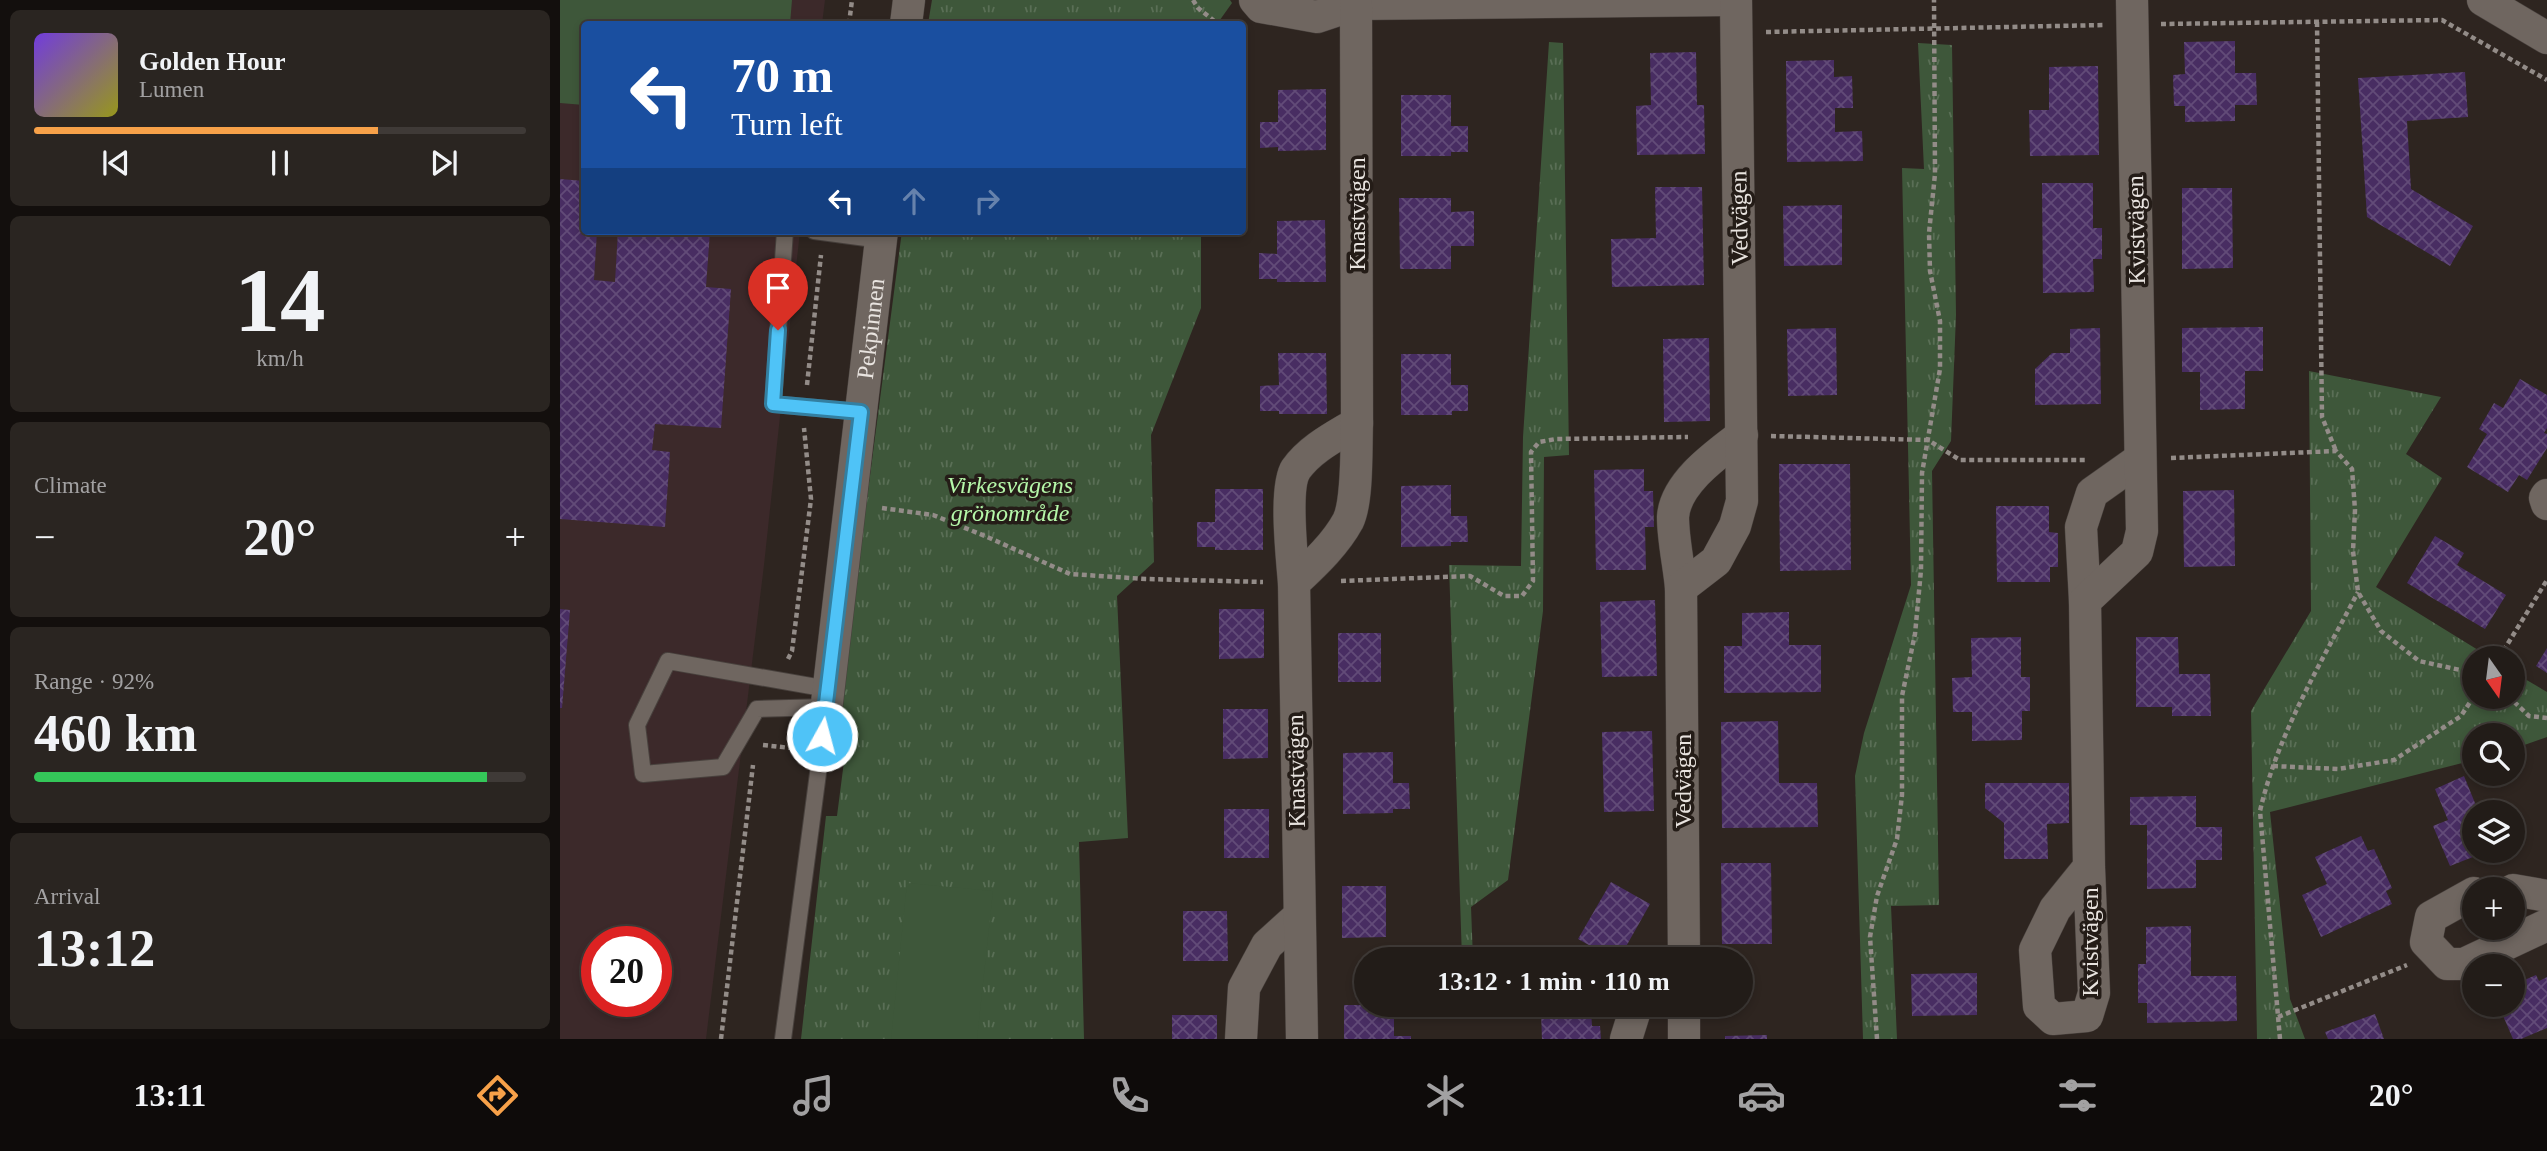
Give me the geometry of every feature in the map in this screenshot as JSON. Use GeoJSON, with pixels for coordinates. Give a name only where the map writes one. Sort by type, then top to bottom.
{"type":"FeatureCollection","features":[{"type":"Feature","properties":{"kind":"street"},"geometry":{"type":"LineString","coordinates":[[906,21],[909,0]]}},
{"type":"Feature","properties":{"kind":"street"},"geometry":{"type":"LineString","coordinates":[[1255,0],[1261,7],[1317,17],[1356,4],[1729,0]]}},
{"type":"Feature","properties":{"kind":"street","name":"Vedvägen"},"geometry":{"type":"LineString","coordinates":[[1681,588],[1716,561],[1735,526],[1742,501],[1737,0]]}},
{"type":"Feature","properties":{"kind":"street"},"geometry":{"type":"LineString","coordinates":[[2483,0],[2547,38]]}},
{"type":"Feature","properties":{"kind":"street","name":"Knastvägen"},"geometry":{"type":"LineString","coordinates":[[1294,583],[1318,560],[1349,520],[1354,492],[1357,423],[1356,4]]}},
{"type":"Feature","properties":{"kind":"street","name":"Kvistvägen"},"geometry":{"type":"LineString","coordinates":[[2085,601],[2137,552],[2142,531],[2132,12]]}},
{"type":"Feature","properties":{"kind":"street","name":"Pekpinnen"},"geometry":{"type":"LineString","coordinates":[[826,705],[882,235]]}},
{"type":"Feature","properties":{"kind":"street","name":"Knastvägen"},"geometry":{"type":"LineString","coordinates":[[1301,1039],[1294,583],[1290,499],[1294,471],[1313,450],[1357,423]]}},
{"type":"Feature","properties":{"kind":"street","name":"Vedvägen"},"geometry":{"type":"LineString","coordinates":[[1684,946],[1681,588],[1673,516],[1679,495],[1704,464],[1742,435]]}},
{"type":"Feature","properties":{"kind":"street","name":"Kvistvägen"},"geometry":{"type":"LineString","coordinates":[[2090,867],[2081,527],[2092,493],[2140,460]]}},
{"type":"Feature","properties":{"kind":"street"},"geometry":{"type":"LineString","coordinates":[[2547,495],[2547,504]]}},
{"type":"Feature","properties":{"kind":"street"},"geometry":{"type":"LineString","coordinates":[[2525,892],[2547,896]]}},
{"type":"Feature","properties":{"kind":"street"},"geometry":{"type":"LineString","coordinates":[[2462,900],[2431,917],[2426,942],[2447,964],[2464,964],[2547,925]]}},
{"type":"Feature","properties":{"kind":"street"},"geometry":{"type":"LineString","coordinates":[[1241,1039],[1244,988],[1267,945],[1298,917]]}},
{"type":"Feature","properties":{"kind":"street"},"geometry":{"type":"LineString","coordinates":[[1626,1039],[1633,1017]]}},
{"type":"Feature","properties":{"kind":"street"},"geometry":{"type":"LineString","coordinates":[[1684,1017],[1684,1039]]}},
{"type":"Feature","properties":{"kind":"lane"},"geometry":{"type":"LineString","coordinates":[[785,235],[773,404],[861,412]]}},
{"type":"Feature","properties":{"kind":"lane"},"geometry":{"type":"LineString","coordinates":[[668,661],[777,680],[826,705],[757,709],[723,767],[643,774],[637,725],[668,661]]}},
{"type":"Feature","properties":{"kind":"lane"},"geometry":{"type":"LineString","coordinates":[[783,1039],[826,705]]}},
{"type":"Feature","properties":{"kind":"path"},"geometry":{"type":"LineString","coordinates":[[849,21],[852,0]]}},
{"type":"Feature","properties":{"kind":"path"},"geometry":{"type":"LineString","coordinates":[[1193,0],[1198,8],[1214,21]]}},
{"type":"Feature","properties":{"kind":"path"},"geometry":{"type":"LineString","coordinates":[[1877,1039],[1870,937],[1877,895],[1898,839],[1902,795],[1902,696],[1915,634],[1921,570],[1922,473],[1940,369],[1940,321],[1930,271],[1929,233],[1935,174],[1934,0]]}},
{"type":"Feature","properties":{"kind":"path"},"geometry":{"type":"LineString","coordinates":[[1737,33],[1935,28],[2132,12],[2317,22],[2442,20],[2547,80]]}},
{"type":"Feature","properties":{"kind":"path"},"geometry":{"type":"LineString","coordinates":[[2317,22],[2322,418],[2336,451]]}},
{"type":"Feature","properties":{"kind":"path"},"geometry":{"type":"LineString","coordinates":[[777,680],[792,651],[811,499],[803,419],[819,235]]}},
{"type":"Feature","properties":{"kind":"path"},"geometry":{"type":"LineString","coordinates":[[2506,646],[2547,580]]}},
{"type":"Feature","properties":{"kind":"path"},"geometry":{"type":"LineString","coordinates":[[2280,1039],[2260,811],[2273,766],[2295,710],[2358,592]]}},
{"type":"Feature","properties":{"kind":"path"},"geometry":{"type":"LineString","coordinates":[[2273,766],[2338,769],[2394,760],[2461,716],[2466,709]]}},
{"type":"Feature","properties":{"kind":"path"},"geometry":{"type":"LineString","coordinates":[[2522,709],[2529,716],[2547,719]]}},
{"type":"Feature","properties":{"kind":"path"},"geometry":{"type":"LineString","coordinates":[[721,1039],[754,758]]}},
{"type":"Feature","properties":{"kind":"path"},"geometry":{"type":"LineString","coordinates":[[2278,1017],[2436,953]]}},
{"type":"Feature","properties":{"kind":"shaded area"},"geometry":{"type":"Polygon","coordinates":[[[560,0],[825,0],[822,21],[581,21],[581,235],[800,235],[764,565],[706,1039],[560,1039],[560,0]]]}},
{"type":"Feature","properties":{"kind":"green space"},"geometry":{"type":"Polygon","coordinates":[[[560,0],[792,0],[790,21],[581,21],[581,105],[560,103],[560,0]]]}},
{"type":"Feature","properties":{"kind":"green space"},"geometry":{"type":"Polygon","coordinates":[[[932,0],[1230,0],[1232,3],[1219,21],[928,21],[932,0]]]}},
{"type":"Feature","properties":{"kind":"green space"},"geometry":{"type":"Polygon","coordinates":[[[1549,42],[1563,43],[1569,455],[1544,457],[1543,611],[1508,880],[1471,907],[1473,947],[1462,947],[1449,565],[1521,566],[1523,437],[1549,42]]]}},
{"type":"Feature","properties":{"kind":"green space"},"geometry":{"type":"Polygon","coordinates":[[[1918,43],[1952,45],[1956,315],[1951,441],[1932,471],[1939,905],[1891,906],[1897,1039],[1863,1039],[1855,776],[1864,733],[1911,585],[1902,168],[1924,169],[1918,43]]]}},
{"type":"Feature","properties":{"kind":"green space","name":"Virkesvägens grönområde"},"geometry":{"type":"Polygon","coordinates":[[[901,235],[1201,235],[1201,308],[1151,435],[1154,562],[1117,596],[1128,838],[1079,842],[1084,1039],[801,1039],[826,816],[837,816],[846,746],[835,743],[901,235]]]}},
{"type":"Feature","properties":{"kind":"green space"},"geometry":{"type":"Polygon","coordinates":[[[2309,371],[2441,397],[2406,454],[2442,478],[2376,587],[2472,646],[2462,646],[2462,709],[2525,709],[2525,679],[2547,692],[2547,737],[2525,745],[2525,723],[2462,723],[2462,763],[2270,812],[2290,999],[2305,1039],[2257,1039],[2251,711],[2311,611],[2309,371]]]}},
{"type":"Feature","properties":{"kind":"green space"},"geometry":{"type":"Polygon","coordinates":[[[907,883],[993,891],[977,1039],[891,1039],[907,883]]]}},
{"type":"Feature","properties":{"kind":"building"},"geometry":{"type":"Polygon","coordinates":[[[2235,41],[2235,73],[2256,73],[2257,105],[2235,105],[2235,121],[2185,122],[2185,106],[2174,106],[2173,75],[2185,74],[2184,42],[2235,41]]]}},
{"type":"Feature","properties":{"kind":"building"},"geometry":{"type":"Polygon","coordinates":[[[1696,52],[1697,105],[1704,105],[1705,154],[1637,155],[1636,106],[1651,105],[1650,53],[1696,52]]]}},
{"type":"Feature","properties":{"kind":"building"},"geometry":{"type":"Polygon","coordinates":[[[1834,60],[1834,77],[1852,76],[1853,108],[1835,108],[1835,132],[1862,131],[1863,161],[1787,162],[1786,61],[1834,60]]]}},
{"type":"Feature","properties":{"kind":"building"},"geometry":{"type":"Polygon","coordinates":[[[2098,66],[2099,155],[2030,156],[2029,110],[2049,110],[2049,67],[2098,66]]]}},
{"type":"Feature","properties":{"kind":"building"},"geometry":{"type":"Polygon","coordinates":[[[2465,72],[2468,117],[2407,121],[2411,189],[2473,226],[2450,266],[2367,217],[2358,78],[2465,72]]]}},
{"type":"Feature","properties":{"kind":"building"},"geometry":{"type":"Polygon","coordinates":[[[1326,89],[1326,150],[1278,151],[1278,147],[1260,148],[1260,122],[1278,122],[1278,90],[1326,89]]]}},
{"type":"Feature","properties":{"kind":"building"},"geometry":{"type":"Polygon","coordinates":[[[1401,95],[1451,95],[1451,126],[1468,126],[1468,152],[1451,152],[1451,156],[1401,156],[1401,95]]]}},
{"type":"Feature","properties":{"kind":"building"},"geometry":{"type":"Polygon","coordinates":[[[560,179],[581,181],[581,235],[597,235],[594,280],[615,282],[618,235],[710,235],[706,287],[731,289],[721,428],[655,424],[652,450],[670,452],[665,527],[560,519],[560,179]]]}},
{"type":"Feature","properties":{"kind":"building"},"geometry":{"type":"Polygon","coordinates":[[[2042,183],[2093,183],[2093,228],[2102,228],[2102,259],[2093,259],[2094,292],[2043,293],[2042,183]]]}},
{"type":"Feature","properties":{"kind":"building"},"geometry":{"type":"Polygon","coordinates":[[[1655,187],[1702,187],[1704,285],[1612,287],[1611,239],[1656,238],[1655,187]]]}},
{"type":"Feature","properties":{"kind":"building"},"geometry":{"type":"Polygon","coordinates":[[[2182,188],[2232,188],[2233,268],[2182,269],[2182,188]]]}},
{"type":"Feature","properties":{"kind":"building"},"geometry":{"type":"Polygon","coordinates":[[[1399,198],[1451,198],[1451,212],[1474,211],[1474,246],[1451,246],[1451,269],[1400,269],[1399,198]]]}},
{"type":"Feature","properties":{"kind":"building"},"geometry":{"type":"Polygon","coordinates":[[[1842,205],[1842,265],[1784,266],[1783,206],[1842,205]]]}},
{"type":"Feature","properties":{"kind":"building"},"geometry":{"type":"Polygon","coordinates":[[[1325,220],[1326,282],[1277,282],[1277,279],[1259,279],[1259,253],[1277,254],[1277,221],[1325,220]]]}},
{"type":"Feature","properties":{"kind":"building"},"geometry":{"type":"Polygon","coordinates":[[[2263,327],[2263,371],[2245,371],[2245,409],[2200,410],[2200,372],[2182,372],[2182,328],[2263,327]]]}},
{"type":"Feature","properties":{"kind":"building"},"geometry":{"type":"Polygon","coordinates":[[[1836,328],[1837,395],[1788,396],[1787,329],[1836,328]]]}},
{"type":"Feature","properties":{"kind":"building"},"geometry":{"type":"Polygon","coordinates":[[[2100,328],[2101,404],[2035,405],[2035,369],[2052,353],[2070,353],[2070,329],[2100,328]]]}},
{"type":"Feature","properties":{"kind":"building"},"geometry":{"type":"Polygon","coordinates":[[[1709,338],[1710,421],[1664,422],[1663,339],[1709,338]]]}},
{"type":"Feature","properties":{"kind":"building"},"geometry":{"type":"Polygon","coordinates":[[[1278,353],[1326,353],[1327,414],[1279,414],[1279,411],[1260,411],[1260,386],[1279,385],[1278,353]]]}},
{"type":"Feature","properties":{"kind":"building"},"geometry":{"type":"Polygon","coordinates":[[[1401,354],[1451,354],[1451,385],[1468,385],[1468,411],[1452,411],[1452,415],[1401,415],[1401,354]]]}},
{"type":"Feature","properties":{"kind":"building"},"geometry":{"type":"Polygon","coordinates":[[[2520,379],[2547,395],[2547,428],[2544,433],[2547,434],[2547,448],[2527,480],[2519,475],[2508,492],[2467,467],[2487,434],[2479,429],[2494,403],[2503,408],[2520,379]]]}},
{"type":"Feature","properties":{"kind":"building"},"geometry":{"type":"Polygon","coordinates":[[[1779,464],[1850,464],[1851,570],[1780,571],[1779,464]]]}},
{"type":"Feature","properties":{"kind":"building"},"geometry":{"type":"Polygon","coordinates":[[[1644,469],[1644,491],[1653,491],[1654,527],[1645,527],[1646,570],[1596,570],[1594,470],[1644,469]]]}},
{"type":"Feature","properties":{"kind":"building"},"geometry":{"type":"Polygon","coordinates":[[[1451,485],[1451,516],[1467,516],[1468,542],[1451,542],[1451,546],[1401,547],[1401,486],[1451,485]]]}},
{"type":"Feature","properties":{"kind":"building"},"geometry":{"type":"Polygon","coordinates":[[[1215,489],[1263,489],[1263,550],[1215,550],[1215,547],[1197,547],[1197,522],[1215,522],[1215,489]]]}},
{"type":"Feature","properties":{"kind":"building"},"geometry":{"type":"Polygon","coordinates":[[[2234,490],[2235,566],[2184,567],[2183,491],[2234,490]]]}},
{"type":"Feature","properties":{"kind":"building"},"geometry":{"type":"Polygon","coordinates":[[[1996,506],[2049,506],[2049,532],[2058,533],[2058,567],[2050,567],[2050,582],[1997,582],[1996,506]]]}},
{"type":"Feature","properties":{"kind":"building"},"geometry":{"type":"Polygon","coordinates":[[[2435,536],[2464,553],[2457,565],[2506,595],[2485,629],[2407,583],[2435,536]]]}},
{"type":"Feature","properties":{"kind":"building"},"geometry":{"type":"Polygon","coordinates":[[[1655,600],[1657,676],[1602,677],[1600,602],[1655,600]]]}},
{"type":"Feature","properties":{"kind":"building"},"geometry":{"type":"Polygon","coordinates":[[[560,609],[570,610],[562,708],[560,708],[560,609]]]}},
{"type":"Feature","properties":{"kind":"building"},"geometry":{"type":"Polygon","coordinates":[[[1219,609],[1264,609],[1264,658],[1219,659],[1219,609]]]}},
{"type":"Feature","properties":{"kind":"building"},"geometry":{"type":"Polygon","coordinates":[[[1789,612],[1789,645],[1821,645],[1821,692],[1724,693],[1724,646],[1742,646],[1742,613],[1789,612]]]}},
{"type":"Feature","properties":{"kind":"building"},"geometry":{"type":"Polygon","coordinates":[[[1338,633],[1381,633],[1381,682],[1338,682],[1338,633]]]}},
{"type":"Feature","properties":{"kind":"building"},"geometry":{"type":"Polygon","coordinates":[[[2021,637],[2021,677],[2030,677],[2030,711],[2022,711],[2022,740],[1972,741],[1972,712],[1953,712],[1952,678],[1972,677],[1971,638],[2021,637]]]}},
{"type":"Feature","properties":{"kind":"building"},"geometry":{"type":"Polygon","coordinates":[[[2136,637],[2178,637],[2179,674],[2210,674],[2211,716],[2172,716],[2172,707],[2136,707],[2136,637]]]}},
{"type":"Feature","properties":{"kind":"building"},"geometry":{"type":"Polygon","coordinates":[[[2547,648],[2547,673],[2536,666],[2547,648]]]}},
{"type":"Feature","properties":{"kind":"building"},"geometry":{"type":"Polygon","coordinates":[[[1223,709],[1268,709],[1268,758],[1223,759],[1223,709]]]}},
{"type":"Feature","properties":{"kind":"building"},"geometry":{"type":"Polygon","coordinates":[[[1778,721],[1779,783],[1817,783],[1818,827],[1722,828],[1721,722],[1778,721]]]}},
{"type":"Feature","properties":{"kind":"building"},"geometry":{"type":"Polygon","coordinates":[[[1652,731],[1654,811],[1604,812],[1602,732],[1652,731]]]}},
{"type":"Feature","properties":{"kind":"building"},"geometry":{"type":"Polygon","coordinates":[[[1393,752],[1393,783],[1409,783],[1410,809],[1393,809],[1393,813],[1343,814],[1343,753],[1393,752]]]}},
{"type":"Feature","properties":{"kind":"building"},"geometry":{"type":"Polygon","coordinates":[[[2462,777],[2462,786],[2468,786],[2474,800],[2462,800],[2462,861],[2450,866],[2433,826],[2448,820],[2435,789],[2462,777]]]}},
{"type":"Feature","properties":{"kind":"building"},"geometry":{"type":"Polygon","coordinates":[[[1985,783],[2069,783],[2069,823],[2047,824],[2048,859],[2004,859],[2004,823],[1985,808],[1985,783]]]}},
{"type":"Feature","properties":{"kind":"building"},"geometry":{"type":"Polygon","coordinates":[[[2196,796],[2196,827],[2222,827],[2222,860],[2196,860],[2196,888],[2147,889],[2147,825],[2130,825],[2130,797],[2196,796]]]}},
{"type":"Feature","properties":{"kind":"building"},"geometry":{"type":"Polygon","coordinates":[[[1224,809],[1269,809],[1269,858],[1224,858],[1224,809]]]}},
{"type":"Feature","properties":{"kind":"building"},"geometry":{"type":"Polygon","coordinates":[[[2361,836],[2368,851],[2374,849],[2392,888],[2386,891],[2392,904],[2321,937],[2302,895],[2327,884],[2315,857],[2361,836]]]}},
{"type":"Feature","properties":{"kind":"building"},"geometry":{"type":"Polygon","coordinates":[[[1721,863],[1771,863],[1772,944],[1722,944],[1721,863]]]}},
{"type":"Feature","properties":{"kind":"building"},"geometry":{"type":"Polygon","coordinates":[[[1611,882],[1650,904],[1626,947],[1592,947],[1578,939],[1611,882]]]}},
{"type":"Feature","properties":{"kind":"building"},"geometry":{"type":"Polygon","coordinates":[[[1342,886],[1386,886],[1386,937],[1342,938],[1342,886]]]}},
{"type":"Feature","properties":{"kind":"building"},"geometry":{"type":"Polygon","coordinates":[[[1183,911],[1227,911],[1228,961],[1183,961],[1183,911]]]}},
{"type":"Feature","properties":{"kind":"building"},"geometry":{"type":"Polygon","coordinates":[[[2191,926],[2191,976],[2236,976],[2237,1021],[2147,1023],[2147,1003],[2138,1003],[2138,964],[2146,964],[2146,927],[2191,926]]]}},
{"type":"Feature","properties":{"kind":"building"},"geometry":{"type":"Polygon","coordinates":[[[1977,973],[1977,1015],[1912,1016],[1911,974],[1977,973]]]}},
{"type":"Feature","properties":{"kind":"building"},"geometry":{"type":"Polygon","coordinates":[[[2536,975],[2539,981],[2547,977],[2547,1028],[2521,1039],[2513,1039],[2504,1017],[2525,1017],[2525,980],[2536,975]]]}},
{"type":"Feature","properties":{"kind":"building"},"geometry":{"type":"Polygon","coordinates":[[[1344,1005],[1354,1005],[1354,1017],[1394,1017],[1394,1036],[1411,1036],[1411,1039],[1344,1039],[1344,1005]]]}},
{"type":"Feature","properties":{"kind":"building"},"geometry":{"type":"Polygon","coordinates":[[[2375,1014],[2384,1039],[2328,1039],[2325,1032],[2375,1014]]]}},
{"type":"Feature","properties":{"kind":"building"},"geometry":{"type":"Polygon","coordinates":[[[1172,1015],[1217,1015],[1217,1039],[1172,1039],[1172,1015]]]}},
{"type":"Feature","properties":{"kind":"building"},"geometry":{"type":"Polygon","coordinates":[[[1541,1017],[1591,1017],[1592,1026],[1600,1026],[1601,1039],[1542,1039],[1541,1017]]]}},
{"type":"Feature","properties":{"kind":"building"},"geometry":{"type":"Polygon","coordinates":[[[1767,1035],[1767,1039],[1725,1039],[1725,1036],[1767,1035]]]}},
{"type":"Feature","properties":{"kind":"route"},"geometry":{"type":"LineString","coordinates":[[778,330],[773,404],[861,412],[822,736]]}}]}
